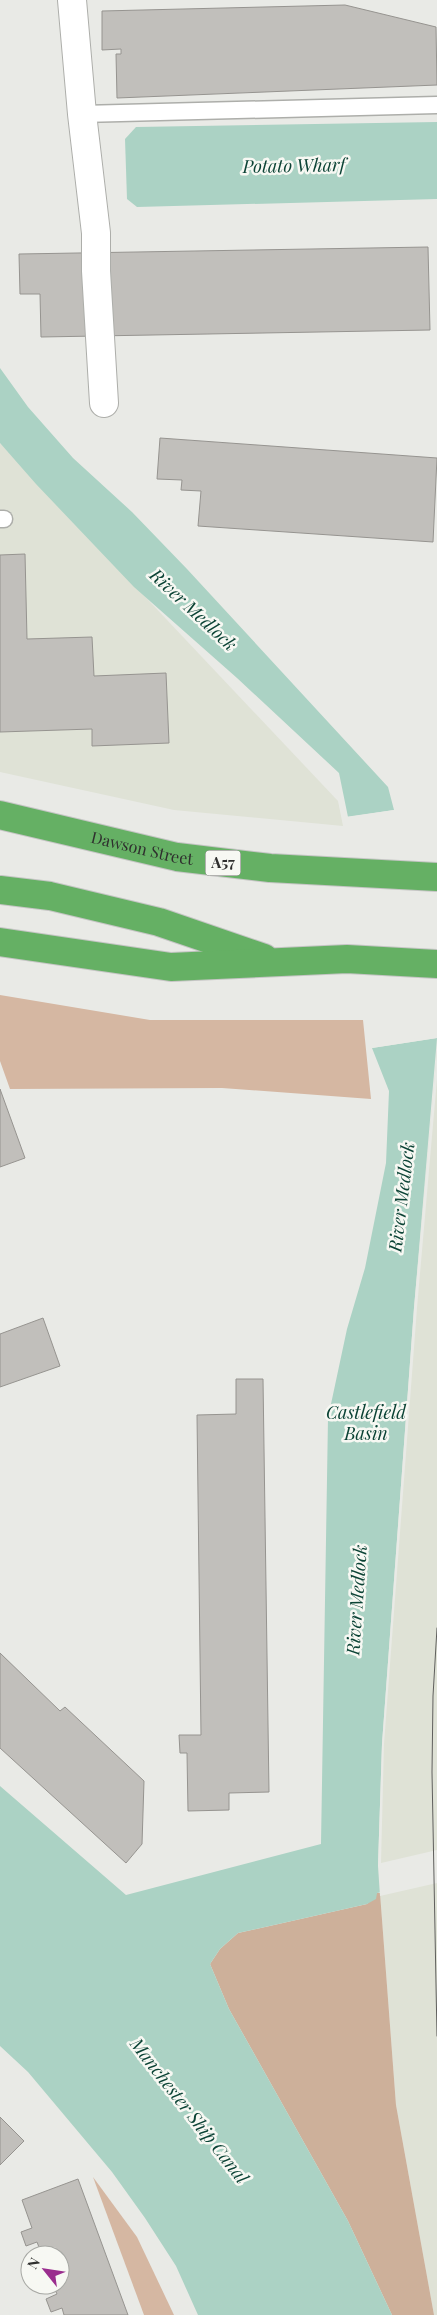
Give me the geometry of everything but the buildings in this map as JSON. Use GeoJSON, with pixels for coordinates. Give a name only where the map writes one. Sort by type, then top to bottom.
{"type":"FeatureCollection","features":[{"type":"Feature","properties":{"kind":"highway","name":"Dawson Street"},"geometry":{"type":"LineString","coordinates":[[0,816],[177,857],[270,868],[437,877]]}},
{"type":"Feature","properties":{"kind":"highway"},"geometry":{"type":"LineString","coordinates":[[0,890],[50,896],[159,922],[277,962]]}},
{"type":"Feature","properties":{"kind":"highway"},"geometry":{"type":"LineString","coordinates":[[0,942],[171,968],[347,959],[435,964]]}},
{"type":"Feature","properties":{"kind":"street"},"geometry":{"type":"LineString","coordinates":[[72,0],[82,114],[96,233],[96,270],[104,403]]}},
{"type":"Feature","properties":{"kind":"lane"},"geometry":{"type":"LineString","coordinates":[[82,114],[437,105]]}},
{"type":"Feature","properties":{"kind":"shaded area"},"geometry":{"type":"Polygon","coordinates":[[[0,443],[338,801],[343,826],[174,810],[0,772],[0,443]]]}},
{"type":"Feature","properties":{"kind":"shaded area"},"geometry":{"type":"Polygon","coordinates":[[[0,995],[150,1020],[363,1020],[371,1099],[222,1088],[10,1089],[0,1061],[0,995]]]}},
{"type":"Feature","properties":{"kind":"shaded area"},"geometry":{"type":"Polygon","coordinates":[[[437,1051],[437,2315],[434,2315],[396,2105],[378,1866],[382,1744],[414,1308],[437,1051]]]}},
{"type":"Feature","properties":{"kind":"shaded area"},"geometry":{"type":"Polygon","coordinates":[[[377,1893],[380,1893],[396,2105],[434,2315],[392,2315],[348,2221],[229,2009],[210,1964],[220,1949],[238,1933],[367,1904],[377,1893]]]}},
{"type":"Feature","properties":{"kind":"shaded area"},"geometry":{"type":"Polygon","coordinates":[[[93,2177],[137,2237],[174,2315],[144,2315],[93,2177]]]}},
{"type":"Feature","properties":{"kind":"water","name":"Potato Wharf"},"geometry":{"type":"Polygon","coordinates":[[[437,122],[437,199],[137,207],[127,199],[125,139],[136,127],[437,122]]]}},
{"type":"Feature","properties":{"kind":"water","name":"River Medlock"},"geometry":{"type":"Polygon","coordinates":[[[0,368],[28,407],[73,458],[132,512],[187,569],[388,787],[394,810],[348,817],[339,773],[237,678],[134,587],[36,484],[0,443],[0,368]]]}},
{"type":"Feature","properties":{"kind":"water"},"geometry":{"type":"Polygon","coordinates":[[[437,1038],[414,1308],[382,1744],[378,1866],[437,1881],[377,1893],[376,1899],[367,1904],[238,1933],[220,1949],[210,1964],[229,2009],[348,2221],[392,2315],[198,2315],[176,2266],[112,2172],[28,2072],[0,2046],[0,1786],[126,1895],[321,1844],[328,1418],[347,1329],[365,1268],[386,1163],[389,1091],[372,1048],[437,1038]]]}},
{"type":"Feature","properties":{"kind":"pier"},"geometry":{"type":"Polygon","coordinates":[[[394,810],[394,813],[348,819],[345,817],[394,810]]]}},
{"type":"Feature","properties":{"kind":"pier"},"geometry":{"type":"Polygon","coordinates":[[[437,1035],[437,1038],[372,1048],[371,1045],[437,1035]]]}},
{"type":"Feature","properties":{"kind":"pier"},"geometry":{"type":"Polygon","coordinates":[[[437,1051],[437,1079],[417,1308],[384,1744],[381,1863],[437,1850],[437,1883],[380,1896],[378,1866],[382,1744],[414,1308],[437,1051]]]}},
{"type":"Feature","properties":{"kind":"tram line"},"geometry":{"type":"LineString","coordinates":[[437,1628],[433,1696],[432,1772],[437,2036]]}},
{"type":"Feature","properties":{"kind":"water label","name":"Castlefield Basin"},"geometry":{"type":"Point","coordinates":[366,1424]}},
{"type":"Feature","properties":{"kind":"water label","name":"Manchester Ship Canal"},"geometry":{"type":"Point","coordinates":[189,2111]}}]}
